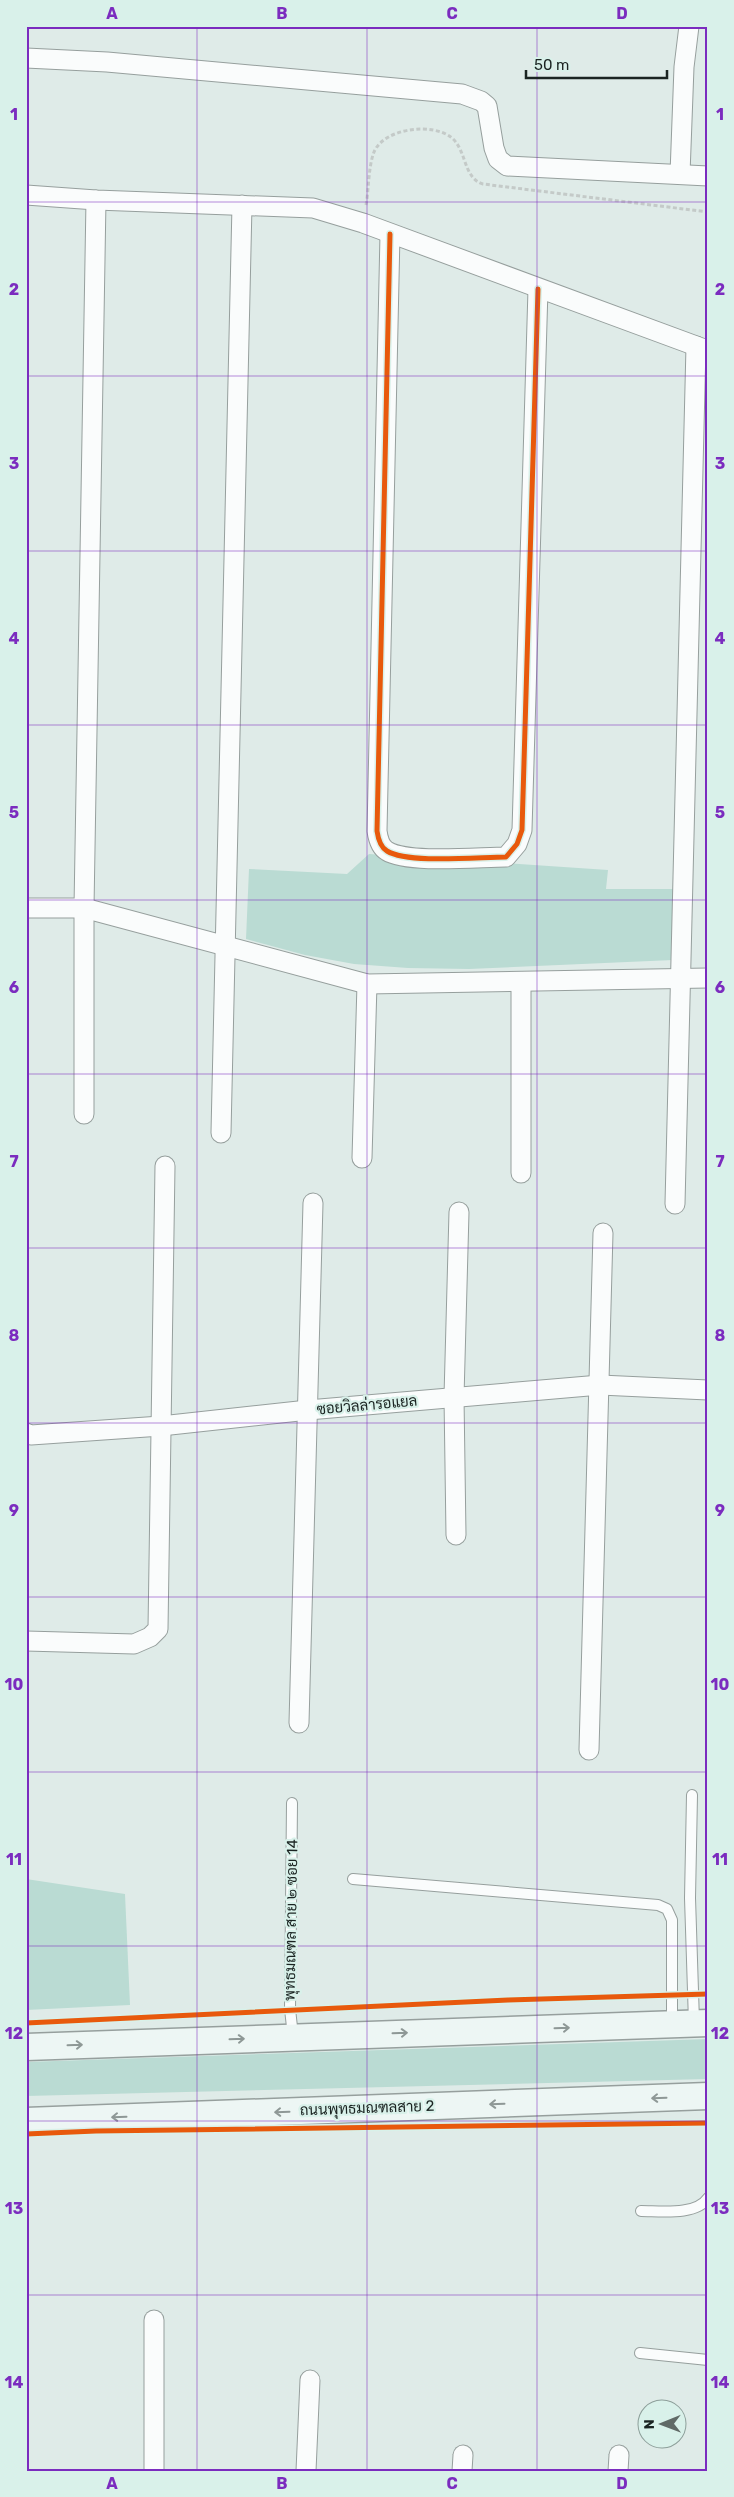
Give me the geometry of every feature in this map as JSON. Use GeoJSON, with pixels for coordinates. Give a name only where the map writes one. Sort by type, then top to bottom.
{"type":"FeatureCollection","features":[{"type":"Feature","properties":{"kind":"main road"},"geometry":{"type":"LineString","coordinates":[[26,2047],[293,2036],[691,2024]]}},
{"type":"Feature","properties":{"kind":"main road","name":"ถนนพุทธมณฑลสาย 2"},"geometry":{"type":"LineString","coordinates":[[26,2121],[708,2096]]}},
{"type":"Feature","properties":{"kind":"street"},"geometry":{"type":"LineString","coordinates":[[680,174],[684,67],[689,26]]}},
{"type":"Feature","properties":{"kind":"street"},"geometry":{"type":"LineString","coordinates":[[26,58],[108,62],[462,94],[481,101],[487,106],[494,148],[498,159],[507,166],[708,176]]}},
{"type":"Feature","properties":{"kind":"street"},"geometry":{"type":"LineString","coordinates":[[26,195],[96,200],[313,208],[390,234],[702,348],[675,1204]]}},
{"type":"Feature","properties":{"kind":"street"},"geometry":{"type":"LineString","coordinates":[[84,1114],[84,908],[96,200]]}},
{"type":"Feature","properties":{"kind":"street"},"geometry":{"type":"LineString","coordinates":[[221,1133],[242,205]]}},
{"type":"Feature","properties":{"kind":"street"},"geometry":{"type":"LineString","coordinates":[[390,234],[377,831],[379,842],[385,851],[404,858],[506,857],[517,844],[522,830],[538,289]]}},
{"type":"Feature","properties":{"kind":"street"},"geometry":{"type":"LineString","coordinates":[[26,908],[84,908],[366,984],[708,978]]}},
{"type":"Feature","properties":{"kind":"street"},"geometry":{"type":"LineString","coordinates":[[521,982],[521,1173]]}},
{"type":"Feature","properties":{"kind":"street"},"geometry":{"type":"LineString","coordinates":[[362,1158],[366,984]]}},
{"type":"Feature","properties":{"kind":"street"},"geometry":{"type":"LineString","coordinates":[[26,1641],[134,1644],[150,1637],[158,1629],[165,1166]]}},
{"type":"Feature","properties":{"kind":"street"},"geometry":{"type":"LineString","coordinates":[[299,1723],[313,1203]]}},
{"type":"Feature","properties":{"kind":"street"},"geometry":{"type":"LineString","coordinates":[[456,1535],[454,1397],[458,1212]]}},
{"type":"Feature","properties":{"kind":"street"},"geometry":{"type":"LineString","coordinates":[[589,1750],[604,1234]]}},
{"type":"Feature","properties":{"kind":"street","name":"ซอยวิลล่ารอแยล"},"geometry":{"type":"LineString","coordinates":[[26,1433],[31,1435],[161,1426],[308,1410],[600,1385],[708,1390]]}},
{"type":"Feature","properties":{"kind":"street"},"geometry":{"type":"LineString","coordinates":[[154,2320],[154,2471]]}},
{"type":"Feature","properties":{"kind":"street"},"geometry":{"type":"LineString","coordinates":[[306,2471],[310,2380]]}},
{"type":"Feature","properties":{"kind":"lane"},"geometry":{"type":"LineString","coordinates":[[691,2024],[690,1898],[692,1795]]}},
{"type":"Feature","properties":{"kind":"lane","name":"พุทธมณฑล สาย ๒ ซอย 14"},"geometry":{"type":"LineString","coordinates":[[292,1803],[290,2009],[293,2036]]}},
{"type":"Feature","properties":{"kind":"lane"},"geometry":{"type":"LineString","coordinates":[[353,1878],[658,1905],[667,1909],[672,1920],[691,2024]]}},
{"type":"Feature","properties":{"kind":"lane"},"geometry":{"type":"LineString","coordinates":[[641,2211],[672,2211],[696,2208],[704,2204],[708,2198]]}},
{"type":"Feature","properties":{"kind":"lane"},"geometry":{"type":"LineString","coordinates":[[640,2353],[708,2360]]}},
{"type":"Feature","properties":{"kind":"green space"},"geometry":{"type":"Polygon","coordinates":[[[369,854],[608,870],[606,889],[673,889],[673,960],[469,969],[408,968],[354,964],[305,955],[246,939],[249,869],[347,874],[369,854]]]}},
{"type":"Feature","properties":{"kind":"green space"},"geometry":{"type":"Polygon","coordinates":[[[26,1879],[125,1894],[130,2005],[26,2010],[26,1879]]]}},
{"type":"Feature","properties":{"kind":"green space"},"geometry":{"type":"Polygon","coordinates":[[[708,2039],[708,2079],[26,2096],[26,2062],[708,2039]]]}},
{"type":"Feature","properties":{"kind":"cycle path"},"geometry":{"type":"LineString","coordinates":[[390,234],[377,831],[383,847],[397,855],[427,859],[506,857],[517,844],[522,830],[538,289]]}},
{"type":"Feature","properties":{"kind":"cycle path"},"geometry":{"type":"LineString","coordinates":[[26,2023],[508,2000],[708,1994]]}},
{"type":"Feature","properties":{"kind":"cycle path"},"geometry":{"type":"LineString","coordinates":[[26,2134],[96,2131],[708,2123]]}}]}
